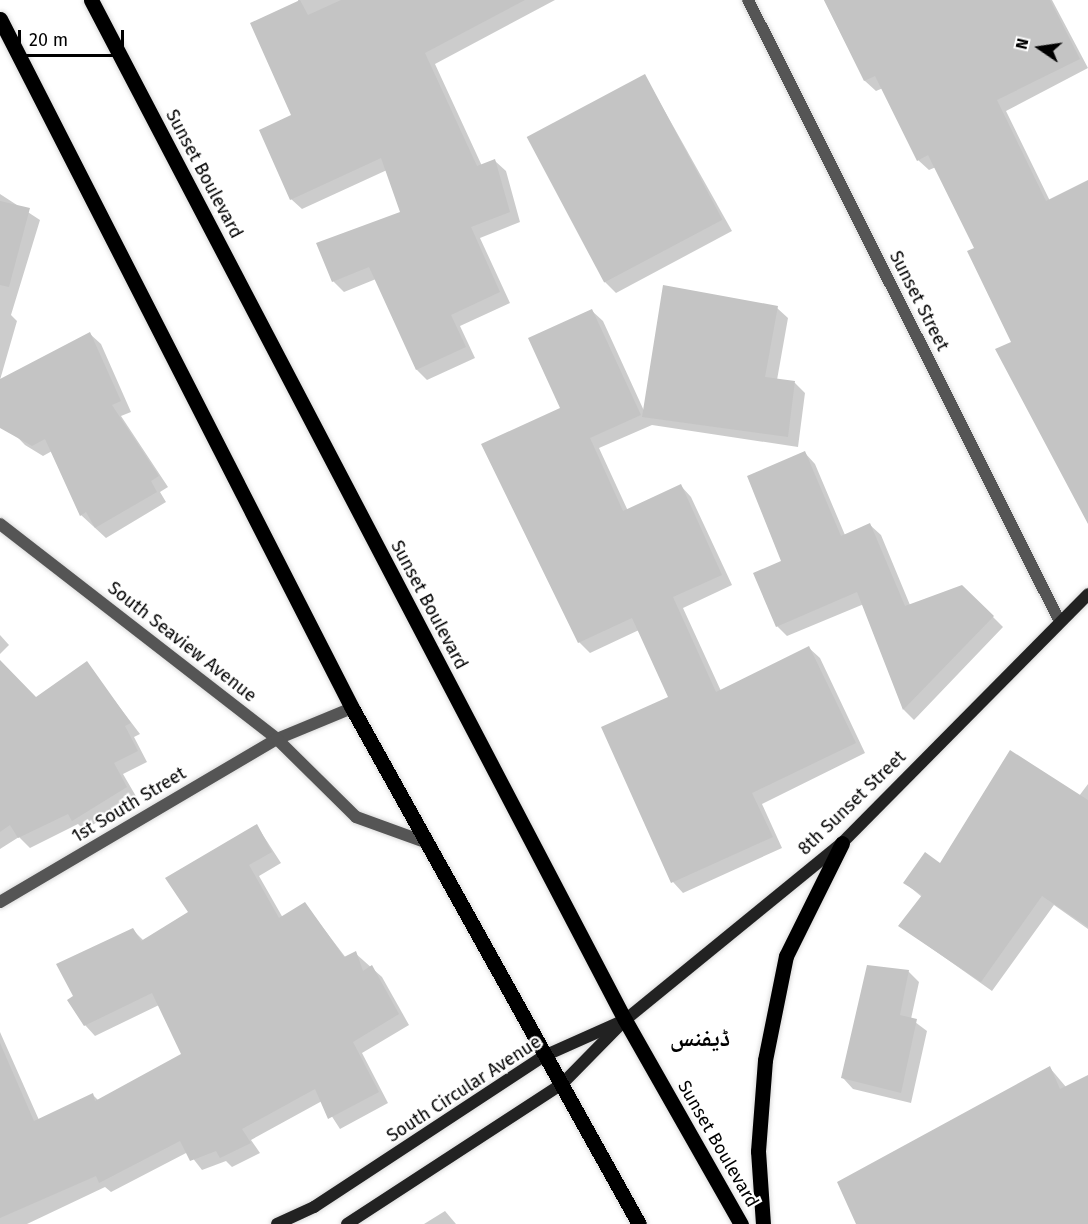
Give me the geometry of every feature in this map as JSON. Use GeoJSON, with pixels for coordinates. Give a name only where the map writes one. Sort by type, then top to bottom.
{"type":"FeatureCollection","features":[{"type":"Feature","properties":{"kind":"main road","name":"Sunset Boulevard"},"geometry":{"type":"LineString","coordinates":[[91,0],[625,1020],[741,1224]]}},
{"type":"Feature","properties":{"kind":"main road"},"geometry":{"type":"LineString","coordinates":[[0,19],[352,708],[639,1224]]}},
{"type":"Feature","properties":{"kind":"main road","name":"8th Sunset Street"},"geometry":{"type":"LineString","coordinates":[[625,1020],[842,843],[1058,618],[1088,594]]}},
{"type":"Feature","properties":{"kind":"main road"},"geometry":{"type":"LineString","coordinates":[[763,1224],[758,1150],[765,1060],[786,956],[842,843]]}},
{"type":"Feature","properties":{"kind":"main road","name":"South Circular Avenue"},"geometry":{"type":"LineString","coordinates":[[277,1224],[314,1207],[544,1056],[625,1020]]}},
{"type":"Feature","properties":{"kind":"main road"},"geometry":{"type":"LineString","coordinates":[[347,1224],[562,1084],[625,1020]]}},
{"type":"Feature","properties":{"kind":"street","name":"Sunset Street"},"geometry":{"type":"LineString","coordinates":[[748,0],[1058,618]]}},
{"type":"Feature","properties":{"kind":"street","name":"South Seaview Avenue"},"geometry":{"type":"LineString","coordinates":[[0,524],[277,739],[356,817],[425,842]]}},
{"type":"Feature","properties":{"kind":"street"},"geometry":{"type":"LineString","coordinates":[[277,739],[352,708]]}},
{"type":"Feature","properties":{"kind":"street","name":"1st South Street"},"geometry":{"type":"LineString","coordinates":[[0,902],[277,739]]}},
{"type":"Feature","properties":{"kind":"building"},"geometry":{"type":"Polygon","coordinates":[[[300,0],[308,15],[341,0],[525,0],[425,53],[477,166],[495,159],[510,212],[471,227],[500,292],[451,315],[466,347],[416,370],[369,267],[332,282],[316,243],[400,212],[381,158],[290,200],[259,130],[291,115],[250,23],[300,0]]]}},
{"type":"Feature","properties":{"kind":"building"},"geometry":{"type":"Polygon","coordinates":[[[824,0],[1050,0],[1080,59],[997,100],[1046,201],[1088,180],[1088,524],[995,349],[1011,342],[967,251],[974,248],[928,155],[917,161],[875,76],[864,81],[824,0]]]}},
{"type":"Feature","properties":{"kind":"building"},"geometry":{"type":"Polygon","coordinates":[[[645,74],[722,220],[604,283],[527,137],[645,74]]]}},
{"type":"Feature","properties":{"kind":"building"},"geometry":{"type":"Polygon","coordinates":[[[0,201],[30,208],[9,287],[0,285],[0,201]]]}},
{"type":"Feature","properties":{"kind":"building"},"geometry":{"type":"Polygon","coordinates":[[[663,285],[778,306],[765,377],[795,381],[788,437],[642,417],[663,285]]]}},
{"type":"Feature","properties":{"kind":"building"},"geometry":{"type":"Polygon","coordinates":[[[592,309],[641,415],[590,438],[623,511],[681,484],[722,575],[673,597],[716,692],[809,646],[856,743],[752,793],[773,837],[671,883],[601,727],[668,697],[632,618],[578,643],[481,444],[560,408],[528,338],[592,309]]]}},
{"type":"Feature","properties":{"kind":"building"},"geometry":{"type":"Polygon","coordinates":[[[90,332],[121,401],[112,405],[159,476],[151,481],[157,492],[95,528],[86,512],[80,516],[45,439],[32,446],[0,428],[0,379],[90,332]]]}},
{"type":"Feature","properties":{"kind":"building"},"geometry":{"type":"Polygon","coordinates":[[[805,451],[841,536],[870,523],[905,606],[962,585],[994,616],[903,710],[857,592],[776,627],[753,573],[781,561],[747,476],[805,451]]]}},
{"type":"Feature","properties":{"kind":"building"},"geometry":{"type":"Polygon","coordinates":[[[0,660],[36,697],[87,661],[131,723],[125,726],[138,751],[114,763],[127,787],[72,821],[68,814],[18,838],[10,825],[0,832],[0,660]]]}},
{"type":"Feature","properties":{"kind":"building"},"geometry":{"type":"Polygon","coordinates":[[[1010,750],[1088,800],[1088,927],[1042,896],[981,982],[898,926],[922,895],[903,883],[925,852],[940,863],[1010,750]]]}},
{"type":"Feature","properties":{"kind":"building"},"geometry":{"type":"Polygon","coordinates":[[[257,824],[272,852],[249,865],[279,918],[305,902],[344,957],[356,951],[363,971],[372,965],[399,1014],[353,1042],[379,1092],[328,1119],[315,1089],[242,1129],[251,1143],[220,1158],[216,1151],[190,1161],[180,1141],[99,1183],[96,1176],[0,1218],[0,1043],[34,1121],[93,1093],[95,1101],[181,1054],[152,993],[84,1026],[67,1000],[73,996],[56,964],[133,928],[141,941],[188,912],[165,878],[257,824]]]}},
{"type":"Feature","properties":{"kind":"building"},"geometry":{"type":"Polygon","coordinates":[[[867,965],[909,970],[900,1015],[917,1019],[901,1093],[841,1078],[867,965]]]}},
{"type":"Feature","properties":{"kind":"building"},"geometry":{"type":"Polygon","coordinates":[[[1050,1066],[1060,1089],[1088,1075],[1088,1224],[856,1224],[837,1182],[1050,1066]]]}},
{"type":"Feature","properties":{"kind":"district","name":"ڈیفنس"},"geometry":{"type":"Point","coordinates":[700,1039]}}]}
